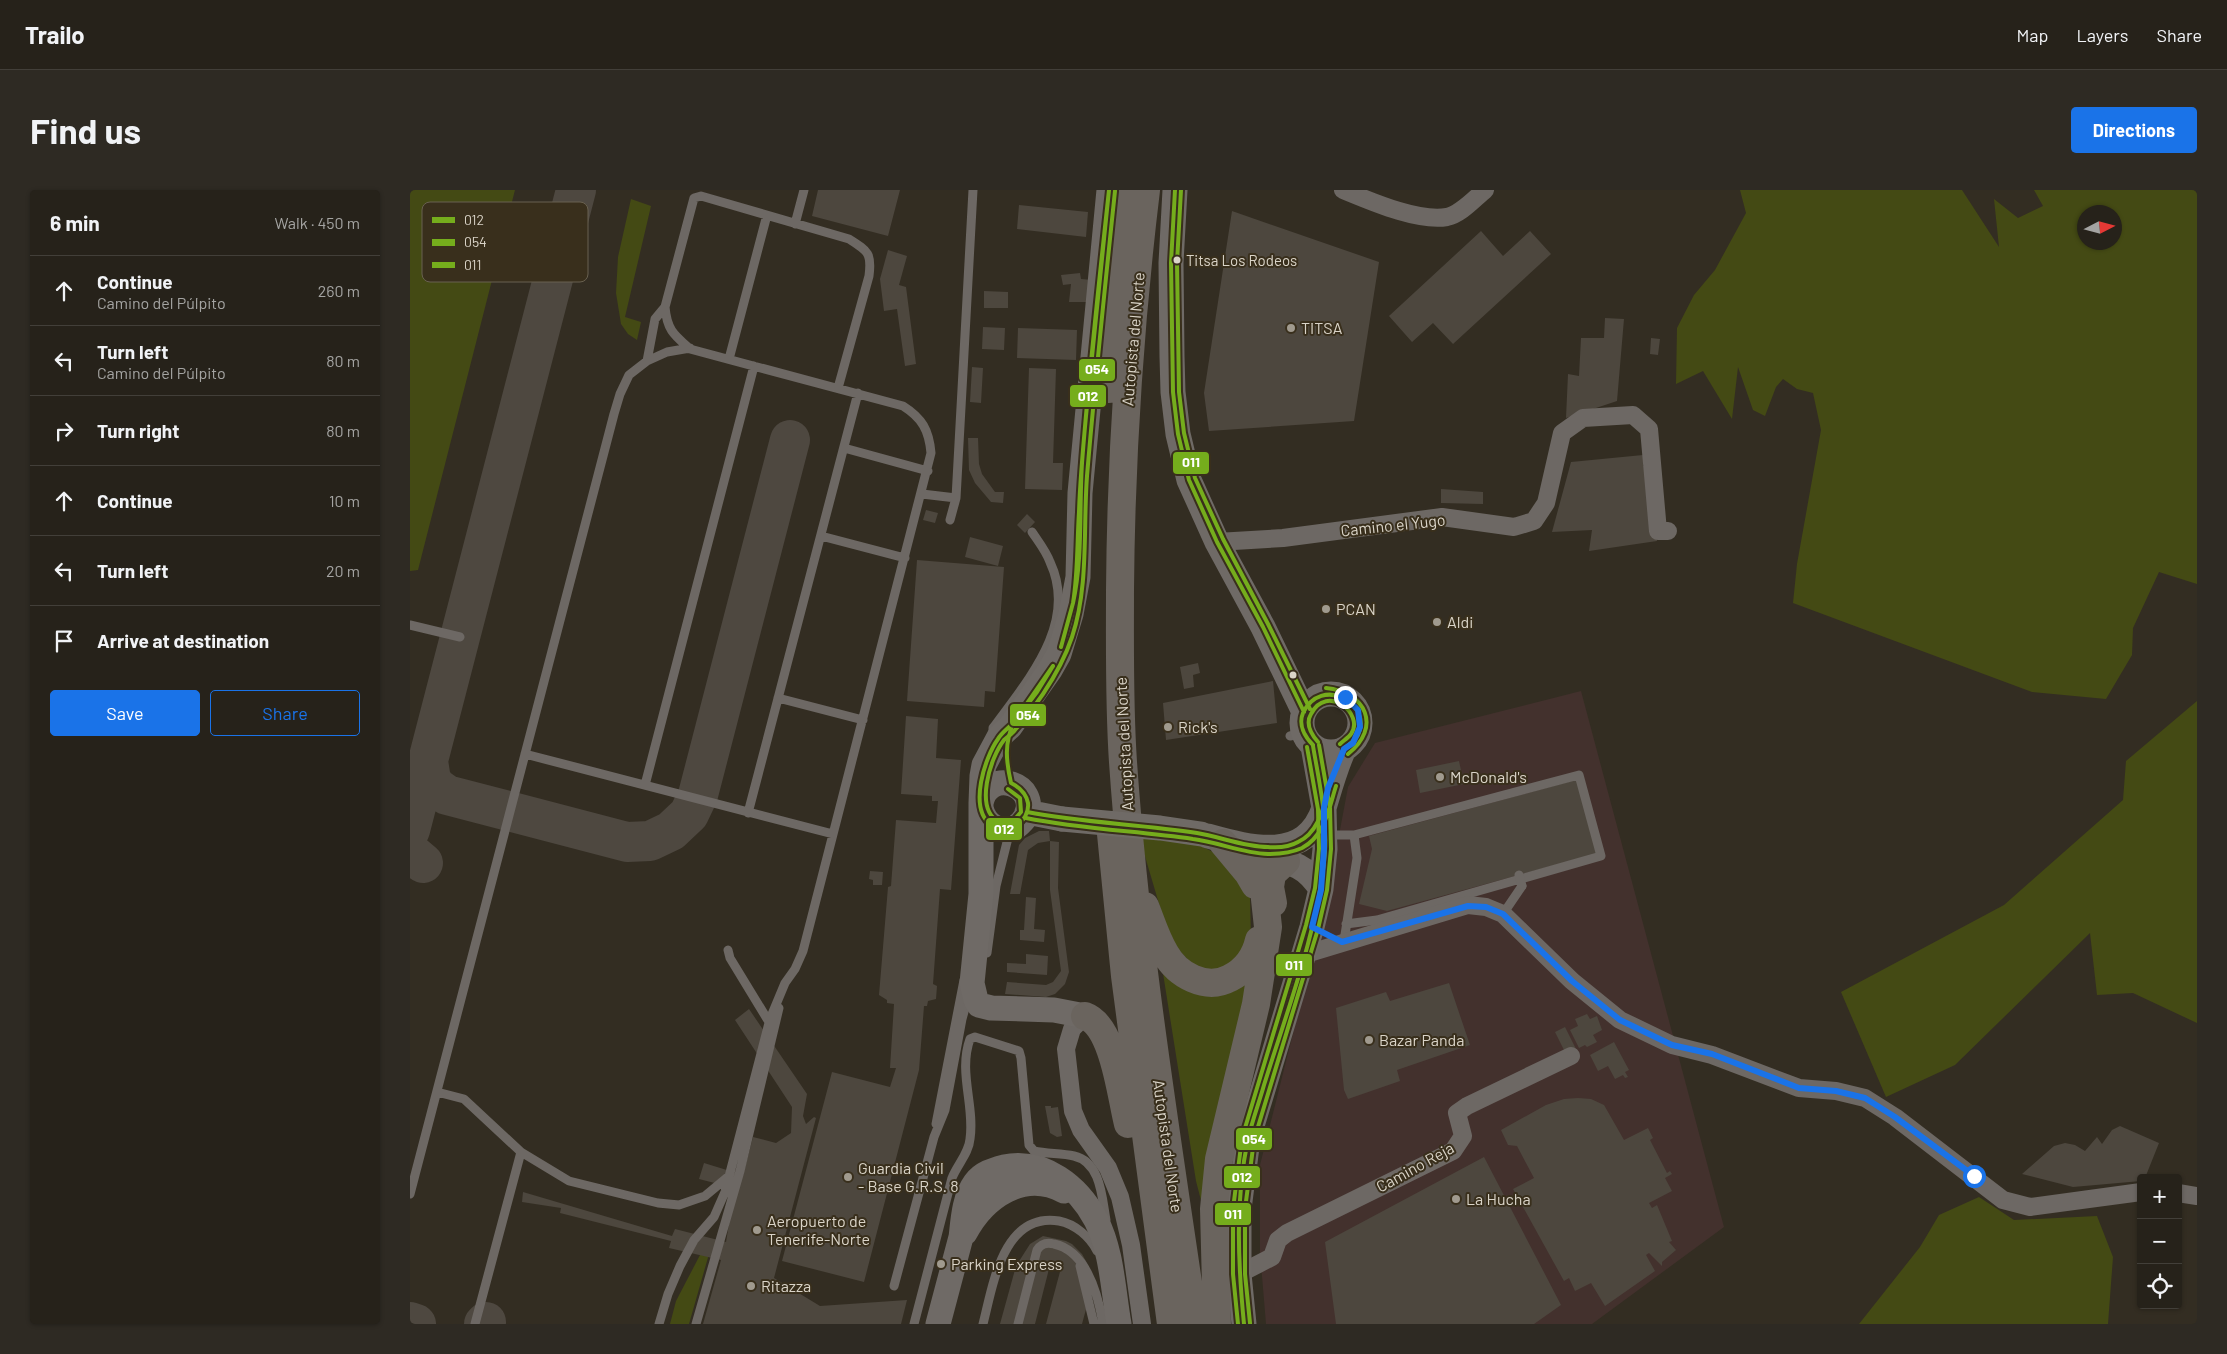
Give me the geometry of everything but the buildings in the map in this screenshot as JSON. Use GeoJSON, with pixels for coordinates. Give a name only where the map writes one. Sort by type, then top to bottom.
{"type":"FeatureCollection","features":[{"type":"Feature","properties":{"kind":"highway","name":"Autopista del Norte"},"geometry":{"type":"LineString","coordinates":[[1126,190],[1106,436],[1102,541],[1102,700],[1114,875],[1141,1105],[1157,1212],[1160,1253],[1170,1324]]}},
{"type":"Feature","properties":{"kind":"highway","name":"Autopista del Norte"},"geometry":{"type":"LineString","coordinates":[[1146,190],[1125,425],[1121,522],[1119,672],[1123,760],[1147,999],[1194,1324]]}},
{"type":"Feature","properties":{"kind":"highway"},"geometry":{"type":"LineString","coordinates":[[1134,879],[1165,954],[1184,975],[1204,983],[1222,982],[1242,972],[1256,954],[1260,934],[1260,910],[1254,884],[1225,843]]}},
{"type":"Feature","properties":{"kind":"highway"},"geometry":{"type":"LineString","coordinates":[[1217,1324],[1214,1209],[1219,1159],[1256,1004],[1268,927],[1264,890],[1225,843]]}},
{"type":"Feature","properties":{"kind":"highway"},"geometry":{"type":"LineString","coordinates":[[1256,1004],[1265,989],[1272,951],[1272,874],[1286,861]]}},
{"type":"Feature","properties":{"kind":"highway"},"geometry":{"type":"LineString","coordinates":[[1085,1016],[1097,1023],[1107,1039],[1135,1155],[1146,1213],[1160,1253]]}},
{"type":"Feature","properties":{"kind":"main road"},"geometry":{"type":"LineString","coordinates":[[1085,1016],[1047,1010],[991,1008],[979,1005],[979,994],[972,983],[981,958],[981,806],[984,766],[1002,736],[1050,670],[1059,654],[1078,577],[1080,493],[1109,190]]}},
{"type":"Feature","properties":{"kind":"main road"},"geometry":{"type":"LineString","coordinates":[[1175,190],[1171,263],[1175,409],[1178,434],[1189,480],[1217,542],[1263,627],[1303,732],[1324,808],[1311,831],[1301,841],[1280,848],[1225,843]]}},
{"type":"Feature","properties":{"kind":"main road"},"geometry":{"type":"LineString","coordinates":[[1263,627],[1298,669],[1325,694]]}},
{"type":"Feature","properties":{"kind":"main road"},"geometry":{"type":"LineString","coordinates":[[1325,694],[1345,697],[1358,710],[1360,718],[1358,736],[1353,743],[1344,749],[1328,752],[1303,732],[1316,698],[1325,694]]}},
{"type":"Feature","properties":{"kind":"main road"},"geometry":{"type":"LineString","coordinates":[[1002,736],[1011,783]]}},
{"type":"Feature","properties":{"kind":"main road"},"geometry":{"type":"LineString","coordinates":[[1244,1324],[1239,1274],[1239,1208],[1248,1139],[1312,927],[1321,890],[1324,808],[1328,788],[1344,749]]}},
{"type":"Feature","properties":{"kind":"main road"},"geometry":{"type":"LineString","coordinates":[[1023,818],[1026,796],[1018,786],[1011,783],[994,784],[986,791],[981,806],[986,821],[994,827],[1007,830],[1023,818],[1062,819],[1160,828],[1225,843],[1286,861],[1303,869],[1313,878],[1321,890]]}},
{"type":"Feature","properties":{"kind":"main road"},"geometry":{"type":"LineString","coordinates":[[1286,861],[1324,842]]}},
{"type":"Feature","properties":{"kind":"main road"},"geometry":{"type":"LineString","coordinates":[[938,1324],[960,1241],[969,1226],[986,1204],[1005,1190],[1015,1186],[1037,1184],[1047,1185],[1084,1202],[1103,1237],[1109,1265],[1112,1318]]}},
{"type":"Feature","properties":{"kind":"street"},"geometry":{"type":"LineString","coordinates":[[1343,190],[1414,215],[1446,217],[1456,213],[1485,190]]}},
{"type":"Feature","properties":{"kind":"street","name":"Camino el Yugo"},"geometry":{"type":"LineString","coordinates":[[1217,542],[1283,538],[1442,517],[1514,527],[1534,521],[1546,502],[1562,433],[1583,418],[1632,415],[1649,429],[1658,532],[1668,531]]}},
{"type":"Feature","properties":{"kind":"street"},"geometry":{"type":"LineString","coordinates":[[1303,955],[1344,936],[1468,906],[1486,907],[1503,914],[1572,981],[1620,1020],[1672,1045],[1712,1054],[1799,1088],[1836,1091],[1865,1098],[1903,1123],[2004,1200],[2030,1207],[2137,1193]]}},
{"type":"Feature","properties":{"kind":"street"},"geometry":{"type":"LineString","coordinates":[[1312,927],[1344,936]]}},
{"type":"Feature","properties":{"kind":"street"},"geometry":{"type":"LineString","coordinates":[[1047,1010],[1060,1026],[1062,1042],[1066,1049]]}},
{"type":"Feature","properties":{"kind":"street"},"geometry":{"type":"LineString","coordinates":[[1085,1016],[1072,1029],[1066,1049],[1071,1101],[1076,1120],[1108,1168],[1126,1215],[1142,1324]]}},
{"type":"Feature","properties":{"kind":"street","name":"Camino Reja"},"geometry":{"type":"LineString","coordinates":[[1239,1274],[1272,1257],[1278,1240],[1287,1233],[1453,1151],[1463,1136],[1458,1113],[1467,1106],[1571,1056]]}},
{"type":"Feature","properties":{"kind":"street"},"geometry":{"type":"LineString","coordinates":[[2182,1194],[2197,1196]]}},
{"type":"Feature","properties":{"kind":"lane"},"geometry":{"type":"LineString","coordinates":[[795,224],[804,190]]}},
{"type":"Feature","properties":{"kind":"lane"},"geometry":{"type":"LineString","coordinates":[[950,520],[956,498],[973,190]]}},
{"type":"Feature","properties":{"kind":"lane"},"geometry":{"type":"LineString","coordinates":[[658,1324],[680,1266],[694,1240],[714,1217],[725,1192],[769,1022],[785,983],[795,969],[803,952],[928,471],[931,453],[930,441],[917,415],[904,406],[729,360],[690,348],[677,339],[666,320],[665,307],[694,198],[701,196],[767,215],[849,240],[866,249],[871,260],[869,276],[838,388]]}},
{"type":"Feature","properties":{"kind":"lane"},"geometry":{"type":"LineString","coordinates":[[729,360],[767,215]]}},
{"type":"Feature","properties":{"kind":"lane"},"geometry":{"type":"LineString","coordinates":[[647,360],[655,319],[665,307]]}},
{"type":"Feature","properties":{"kind":"lane"},"geometry":{"type":"LineString","coordinates":[[410,1194],[620,394],[629,375],[647,360],[667,352],[690,348]]}},
{"type":"Feature","properties":{"kind":"lane"},"geometry":{"type":"LineString","coordinates":[[645,785],[754,366]]}},
{"type":"Feature","properties":{"kind":"lane"},"geometry":{"type":"LineString","coordinates":[[748,813],[858,393]]}},
{"type":"Feature","properties":{"kind":"lane"},"geometry":{"type":"LineString","coordinates":[[844,448],[928,471]]}},
{"type":"Feature","properties":{"kind":"lane"},"geometry":{"type":"LineString","coordinates":[[922,494],[956,498]]}},
{"type":"Feature","properties":{"kind":"lane"},"geometry":{"type":"LineString","coordinates":[[1002,736],[993,728],[1040,662],[1051,636],[1059,607],[1057,584],[1051,562],[1032,532]]}},
{"type":"Feature","properties":{"kind":"lane"},"geometry":{"type":"LineString","coordinates":[[821,536],[905,558]]}},
{"type":"Feature","properties":{"kind":"lane"},"geometry":{"type":"LineString","coordinates":[[410,625],[460,637]]}},
{"type":"Feature","properties":{"kind":"lane"},"geometry":{"type":"LineString","coordinates":[[778,698],[863,720]]}},
{"type":"Feature","properties":{"kind":"lane"},"geometry":{"type":"LineString","coordinates":[[525,754],[833,834]]}},
{"type":"Feature","properties":{"kind":"lane"},"geometry":{"type":"LineString","coordinates":[[1324,842],[1579,775],[1601,856],[1377,920],[1344,936]]}},
{"type":"Feature","properties":{"kind":"lane"},"geometry":{"type":"LineString","coordinates":[[934,1137],[938,1107],[965,975],[981,958],[1008,838],[1023,818]]}},
{"type":"Feature","properties":{"kind":"lane"},"geometry":{"type":"LineString","coordinates":[[1344,936],[1356,858],[1354,834]]}},
{"type":"Feature","properties":{"kind":"lane"},"geometry":{"type":"LineString","coordinates":[[1503,914],[1522,886],[1519,875]]}},
{"type":"Feature","properties":{"kind":"lane"},"geometry":{"type":"LineString","coordinates":[[728,950],[730,958],[769,1022]]}},
{"type":"Feature","properties":{"kind":"lane"},"geometry":{"type":"LineString","coordinates":[[696,1324],[740,1170],[785,983]]}},
{"type":"Feature","properties":{"kind":"lane"},"geometry":{"type":"LineString","coordinates":[[894,1286],[934,1137],[945,1110],[965,1008],[979,994]]}},
{"type":"Feature","properties":{"kind":"lane"},"geometry":{"type":"LineString","coordinates":[[914,1324],[952,1178],[969,1146],[971,1130],[965,1075],[969,1041],[972,1038],[1014,1048],[1019,1051],[1022,1058],[1029,1145],[1031,1149],[1039,1152],[1078,1157],[1084,1160],[1094,1172],[1101,1190],[1105,1214],[1109,1265]]}},
{"type":"Feature","properties":{"kind":"lane"},"geometry":{"type":"LineString","coordinates":[[953,1074],[965,1075]]}},
{"type":"Feature","properties":{"kind":"lane"},"geometry":{"type":"LineString","coordinates":[[437,1092],[464,1098],[521,1152],[569,1181],[658,1202],[679,1205],[705,1196],[729,1176]]}},
{"type":"Feature","properties":{"kind":"lane"},"geometry":{"type":"LineString","coordinates":[[475,1324],[521,1152]]}},
{"type":"Feature","properties":{"kind":"lane"},"geometry":{"type":"LineString","coordinates":[[983,1324],[996,1273],[1007,1248],[1022,1230],[1043,1221],[1068,1223],[1089,1239],[1102,1260],[1112,1318]]}},
{"type":"Feature","properties":{"kind":"lane"},"geometry":{"type":"LineString","coordinates":[[1018,1324],[1037,1250],[1043,1244],[1050,1243],[1065,1246],[1076,1254],[1112,1318]]}},
{"type":"Feature","properties":{"kind":"lane"},"geometry":{"type":"LineString","coordinates":[[1080,1263],[1083,1283],[1094,1324]]}},
{"type":"Feature","properties":{"kind":"shaded area"},"geometry":{"type":"Polygon","coordinates":[[[1581,691],[1724,1227],[1592,1324],[1266,1324],[1260,1252],[1260,1165],[1328,894],[1348,787],[1375,743],[1581,691]]]}},
{"type":"Feature","properties":{"kind":"green space"},"geometry":{"type":"Polygon","coordinates":[[[410,190],[515,190],[512,202],[422,202],[422,282],[492,282],[418,570],[410,571],[410,190]]]}},
{"type":"Feature","properties":{"kind":"green space"},"geometry":{"type":"Polygon","coordinates":[[[1740,190],[1962,190],[1999,247],[1994,199],[2018,218],[2043,206],[2034,190],[2197,190],[2197,584],[2159,572],[2133,628],[2132,655],[2106,699],[2032,692],[1793,603],[1797,564],[1821,430],[1813,393],[1797,389],[1783,379],[1776,387],[1765,416],[1753,410],[1738,367],[1732,419],[1703,371],[1676,384],[1677,328],[1694,295],[1715,270],[1746,213],[1740,190]]]}},
{"type":"Feature","properties":{"kind":"green space"},"geometry":{"type":"Polygon","coordinates":[[[631,199],[651,206],[625,317],[641,322],[637,340],[628,334],[621,324],[616,293],[618,257],[631,199]]]}},
{"type":"Feature","properties":{"kind":"green space"},"geometry":{"type":"Polygon","coordinates":[[[2197,701],[2197,1023],[2133,993],[2097,995],[2090,933],[1955,1065],[1886,1097],[1841,992],[2004,905],[2123,800],[2126,761],[2197,701]]]}},
{"type":"Feature","properties":{"kind":"green space"},"geometry":{"type":"Polygon","coordinates":[[[1139,836],[1193,842],[1221,856],[1250,896],[1251,939],[1237,959],[1214,972],[1193,965],[1170,941],[1139,836]]]}},
{"type":"Feature","properties":{"kind":"green space"},"geometry":{"type":"Polygon","coordinates":[[[1162,967],[1252,974],[1205,1216],[1196,1181],[1162,967]]]}},
{"type":"Feature","properties":{"kind":"green space"},"geometry":{"type":"Polygon","coordinates":[[[1979,1197],[2014,1220],[2097,1216],[2113,1257],[2108,1324],[1859,1324],[1920,1247],[1939,1215],[1979,1197]]]}},
{"type":"Feature","properties":{"kind":"green space"},"geometry":{"type":"Polygon","coordinates":[[[709,1254],[689,1324],[670,1324],[676,1301],[700,1255],[709,1254]]]}},
{"type":"Feature","properties":{"kind":"taxiway"},"geometry":{"type":"LineString","coordinates":[[573,202],[576,190]]}},
{"type":"Feature","properties":{"kind":"taxiway"},"geometry":{"type":"LineString","coordinates":[[410,830],[552,282]]}},
{"type":"Feature","properties":{"kind":"taxiway"},"geometry":{"type":"LineString","coordinates":[[428,761],[431,780],[437,788],[447,795],[627,842],[650,841],[671,831],[689,814],[698,795],[790,440]]}},
{"type":"Feature","properties":{"kind":"taxiway"},"geometry":{"type":"LineString","coordinates":[[410,852],[423,863]]}},
{"type":"Feature","properties":{"kind":"taxiway"},"geometry":{"type":"LineString","coordinates":[[410,1322],[416,1324]]}},
{"type":"Feature","properties":{"kind":"transit line","name":"012"},"geometry":{"type":"LineString","coordinates":[[1109,190],[1086,416],[1084,440],[1083,452],[1080,488],[1077,569],[1073,603],[1076,586],[1078,569],[1081,480],[1082,463],[1085,429],[1094,326],[1109,190]]}},
{"type":"Feature","properties":{"kind":"transit line","name":"012"},"geometry":{"type":"LineString","coordinates":[[1175,190],[1171,263],[1173,392],[1178,434],[1189,480],[1217,542],[1263,627],[1304,712]]}},
{"type":"Feature","properties":{"kind":"transit line","name":"011"},"geometry":{"type":"LineString","coordinates":[[1181,190],[1177,263],[1179,392],[1184,433],[1195,478],[1223,539],[1310,709]]}},
{"type":"Feature","properties":{"kind":"transit line","name":"054"},"geometry":{"type":"LineString","coordinates":[[1008,789],[1020,798],[1021,812],[1014,820],[999,822],[991,815],[987,806],[986,795],[987,783],[994,759],[1004,740],[1029,713],[1056,674],[1072,637],[1081,598],[1087,476],[1115,191]]}},
{"type":"Feature","properties":{"kind":"transit line","name":"012"},"geometry":{"type":"LineString","coordinates":[[1061,647],[1073,603]]}},
{"type":"Feature","properties":{"kind":"transit line","name":"012"},"geometry":{"type":"LineString","coordinates":[[1061,647],[1073,603]]}},
{"type":"Feature","properties":{"kind":"transit line","name":"012"},"geometry":{"type":"LineString","coordinates":[[1014,722],[1053,666]]}},
{"type":"Feature","properties":{"kind":"transit line","name":"012"},"geometry":{"type":"LineString","coordinates":[[1014,722],[1037,692],[1053,666]]}},
{"type":"Feature","properties":{"kind":"transit line","name":"011"},"geometry":{"type":"LineString","coordinates":[[1326,688],[1351,696],[1360,704],[1365,712],[1367,722],[1365,733],[1348,754]]}},
{"type":"Feature","properties":{"kind":"transit line","name":"012"},"geometry":{"type":"LineString","coordinates":[[1313,745],[1303,730],[1301,722],[1303,713],[1311,702],[1321,696],[1332,695],[1343,698],[1352,704],[1358,713],[1361,723],[1357,737],[1344,749]]}},
{"type":"Feature","properties":{"kind":"transit line","name":"054"},"geometry":{"type":"LineString","coordinates":[[1318,742],[1310,729],[1309,718],[1318,705],[1326,701],[1334,701],[1349,711],[1353,718],[1354,726],[1351,734],[1340,744]]}},
{"type":"Feature","properties":{"kind":"transit line","name":"012"},"geometry":{"type":"LineString","coordinates":[[1014,722],[1007,745],[1008,767],[1011,783],[1026,796],[1028,810],[1016,826],[1004,829],[991,825],[984,817],[981,807],[981,782],[993,747],[1001,734],[1014,722]]}},
{"type":"Feature","properties":{"kind":"transit line","name":"054"},"geometry":{"type":"LineString","coordinates":[[1250,1323],[1245,1274],[1245,1209],[1254,1140],[1318,929],[1327,890],[1331,849],[1330,808],[1319,745]]}},
{"type":"Feature","properties":{"kind":"transit line","name":"012"},"geometry":{"type":"LineString","coordinates":[[1244,1324],[1240,1278],[1239,1208],[1248,1139],[1301,969],[1322,880],[1325,825],[1313,746]]}},
{"type":"Feature","properties":{"kind":"transit line","name":"011"},"geometry":{"type":"LineString","coordinates":[[1238,1324],[1233,1274],[1233,1209],[1242,1138],[1306,925],[1315,888],[1319,849],[1318,809],[1307,747]]}},
{"type":"Feature","properties":{"kind":"transit line","name":"012"},"geometry":{"type":"LineString","coordinates":[[1027,812],[1069,819],[1176,830],[1259,847],[1280,847],[1298,842],[1311,832],[1320,817],[1330,784]]}},
{"type":"Feature","properties":{"kind":"transit line","name":"054"},"geometry":{"type":"LineString","coordinates":[[1026,818],[1067,825],[1193,839],[1258,853],[1281,853],[1302,848],[1316,836],[1325,821],[1336,786]]}},
{"type":"Feature","properties":{"kind":"place","name":"Titsa Los Rodeos"},"geometry":{"type":"Point","coordinates":[1177,260]}},
{"type":"Feature","properties":{"kind":"place","name":"TITSA"},"geometry":{"type":"Point","coordinates":[1291,328]}},
{"type":"Feature","properties":{"kind":"place","name":"PCAN"},"geometry":{"type":"Point","coordinates":[1326,609]}},
{"type":"Feature","properties":{"kind":"place","name":"Aldi"},"geometry":{"type":"Point","coordinates":[1437,622]}},
{"type":"Feature","properties":{"kind":"place","name":"Rick's"},"geometry":{"type":"Point","coordinates":[1168,727]}},
{"type":"Feature","properties":{"kind":"place","name":"McDonald's"},"geometry":{"type":"Point","coordinates":[1440,777]}},
{"type":"Feature","properties":{"kind":"place","name":"Bazar Panda"},"geometry":{"type":"Point","coordinates":[1369,1040]}},
{"type":"Feature","properties":{"kind":"place","name":"Guardia Civil - Base G.R.S. 8"},"geometry":{"type":"Point","coordinates":[848,1177]}},
{"type":"Feature","properties":{"kind":"place","name":"La Hucha"},"geometry":{"type":"Point","coordinates":[1456,1199]}},
{"type":"Feature","properties":{"kind":"place","name":"Aeropuerto de Tenerife-Norte"},"geometry":{"type":"Point","coordinates":[757,1230]}},
{"type":"Feature","properties":{"kind":"place","name":"Parking Express"},"geometry":{"type":"Point","coordinates":[941,1264]}},
{"type":"Feature","properties":{"kind":"place","name":"Ritazza"},"geometry":{"type":"Point","coordinates":[751,1286]}},
{"type":"Feature","properties":{"kind":"route"},"geometry":{"type":"LineString","coordinates":[[1345,697],[1358,710],[1360,727],[1358,736],[1353,743],[1344,749],[1328,788],[1324,808],[1321,890],[1312,927],[1342,942],[1468,906],[1486,907],[1503,914],[1572,981],[1620,1020],[1672,1045],[1712,1054],[1799,1088],[1836,1091],[1865,1098],[1895,1117],[1974,1176]]}}]}
